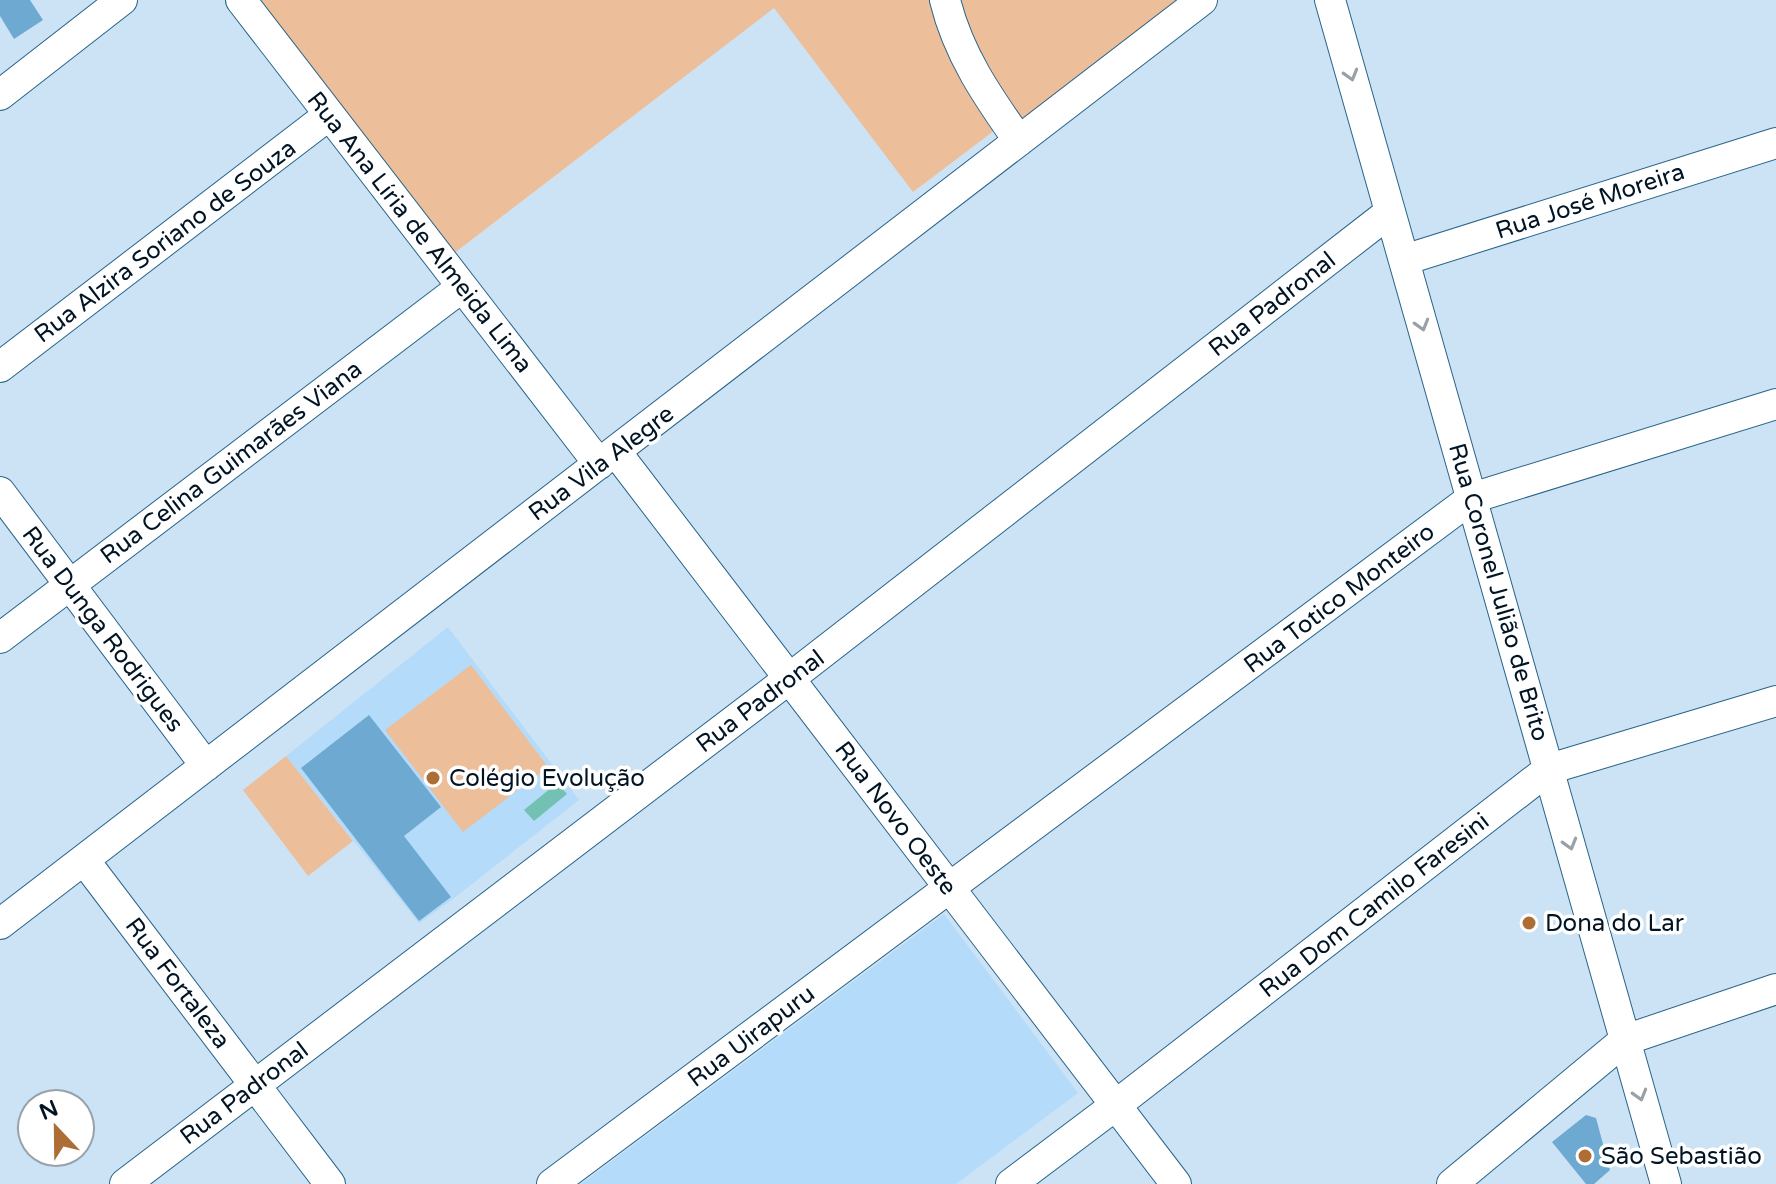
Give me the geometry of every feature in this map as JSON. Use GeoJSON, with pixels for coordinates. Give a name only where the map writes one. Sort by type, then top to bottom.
{"type":"FeatureCollection","features":[{"type":"Feature","properties":{"kind":"street"},"geometry":{"type":"LineString","coordinates":[[0,95],[122,0]]}},
{"type":"Feature","properties":{"kind":"street","name":"Rua Ana Líria de Almeida Lima"},"geometry":{"type":"LineString","coordinates":[[241,0],[462,287],[607,458]]}},
{"type":"Feature","properties":{"kind":"street"},"geometry":{"type":"LineString","coordinates":[[945,0],[965,57],[1019,141]]}},
{"type":"Feature","properties":{"kind":"street","name":"Rua Vila Alegre"},"geometry":{"type":"LineString","coordinates":[[0,924],[1202,0]]}},
{"type":"Feature","properties":{"kind":"street","name":"Rua Coronel Julião de Brito"},"geometry":{"type":"LineString","coordinates":[[1330,0],[1666,1184]]}},
{"type":"Feature","properties":{"kind":"street","name":"Rua Alzira Soriano de Souza"},"geometry":{"type":"LineString","coordinates":[[0,367],[329,115]]}},
{"type":"Feature","properties":{"kind":"street","name":"Rua José Moreira"},"geometry":{"type":"LineString","coordinates":[[1404,260],[1776,143]]}},
{"type":"Feature","properties":{"kind":"street","name":"Rua Padronal"},"geometry":{"type":"LineString","coordinates":[[125,1184],[790,678],[1390,212]]}},
{"type":"Feature","properties":{"kind":"street","name":"Rua Celina Guimarães Viana"},"geometry":{"type":"LineString","coordinates":[[0,638],[462,287]]}},
{"type":"Feature","properties":{"kind":"street","name":"Rua Totico Monteiro"},"geometry":{"type":"LineString","coordinates":[[950,888],[1472,498],[1776,404]]}},
{"type":"Feature","properties":{"kind":"street","name":"Rua Novo Oeste"},"geometry":{"type":"LineString","coordinates":[[607,458],[790,678],[1176,1184]]}},
{"type":"Feature","properties":{"kind":"street","name":"Rua Dunga Rodrigues"},"geometry":{"type":"LineString","coordinates":[[0,492],[206,766]]}},
{"type":"Feature","properties":{"kind":"street","name":"Rua Dom Camilo Faresini"},"geometry":{"type":"LineString","coordinates":[[1011,1184],[1549,769],[1776,701]]}},
{"type":"Feature","properties":{"kind":"street","name":"Rua Fortaleza"},"geometry":{"type":"LineString","coordinates":[[84,860],[330,1184]]}},
{"type":"Feature","properties":{"kind":"street","name":"Rua Uirapuru"},"geometry":{"type":"LineString","coordinates":[[552,1184],[950,888]]}},
{"type":"Feature","properties":{"kind":"street"},"geometry":{"type":"LineString","coordinates":[[1452,1184],[1625,1040],[1776,989]]}},
{"type":"Feature","properties":{"kind":"shaded area"},"geometry":{"type":"Polygon","coordinates":[[[257,0],[936,0],[999,127],[913,192],[774,8],[453,254],[257,0]]]}},
{"type":"Feature","properties":{"kind":"shaded area"},"geometry":{"type":"Polygon","coordinates":[[[954,0],[1188,0],[1023,134],[999,101],[954,0]]]}},
{"type":"Feature","properties":{"kind":"shaded area","name":"Colégio Evolução"},"geometry":{"type":"Polygon","coordinates":[[[448,627],[579,800],[419,923],[286,756],[448,627]]]}},
{"type":"Feature","properties":{"kind":"shaded area"},"geometry":{"type":"Polygon","coordinates":[[[471,665],[548,767],[463,832],[385,730],[471,665]]]}},
{"type":"Feature","properties":{"kind":"shaded area"},"geometry":{"type":"Polygon","coordinates":[[[286,756],[353,841],[308,876],[243,790],[286,756]]]}},
{"type":"Feature","properties":{"kind":"shaded area"},"geometry":{"type":"Polygon","coordinates":[[[557,783],[567,794],[534,821],[524,810],[557,783]]]}},
{"type":"Feature","properties":{"kind":"shaded area"},"geometry":{"type":"Polygon","coordinates":[[[944,914],[1078,1093],[956,1184],[581,1184],[944,914]]]}},
{"type":"Feature","properties":{"kind":"building"},"geometry":{"type":"Polygon","coordinates":[[[0,0],[30,0],[43,20],[14,39],[0,16],[0,0]]]}},
{"type":"Feature","properties":{"kind":"building"},"geometry":{"type":"Polygon","coordinates":[[[369,715],[441,807],[404,836],[451,897],[419,921],[301,768],[369,715]]]}},
{"type":"Feature","properties":{"kind":"building","name":"São Sebastião"},"geometry":{"type":"Polygon","coordinates":[[[1586,1115],[1596,1118],[1610,1170],[1594,1184],[1586,1184],[1552,1142],[1586,1115]]]}},
{"type":"Feature","properties":{"kind":"place","name":"Colégio Evolução"},"geometry":{"type":"Point","coordinates":[433,778]}},
{"type":"Feature","properties":{"kind":"place","name":"Dona do Lar"},"geometry":{"type":"Point","coordinates":[1529,923]}},
{"type":"Feature","properties":{"kind":"place","name":"São Sebastião"},"geometry":{"type":"Point","coordinates":[1585,1156]}}]}
